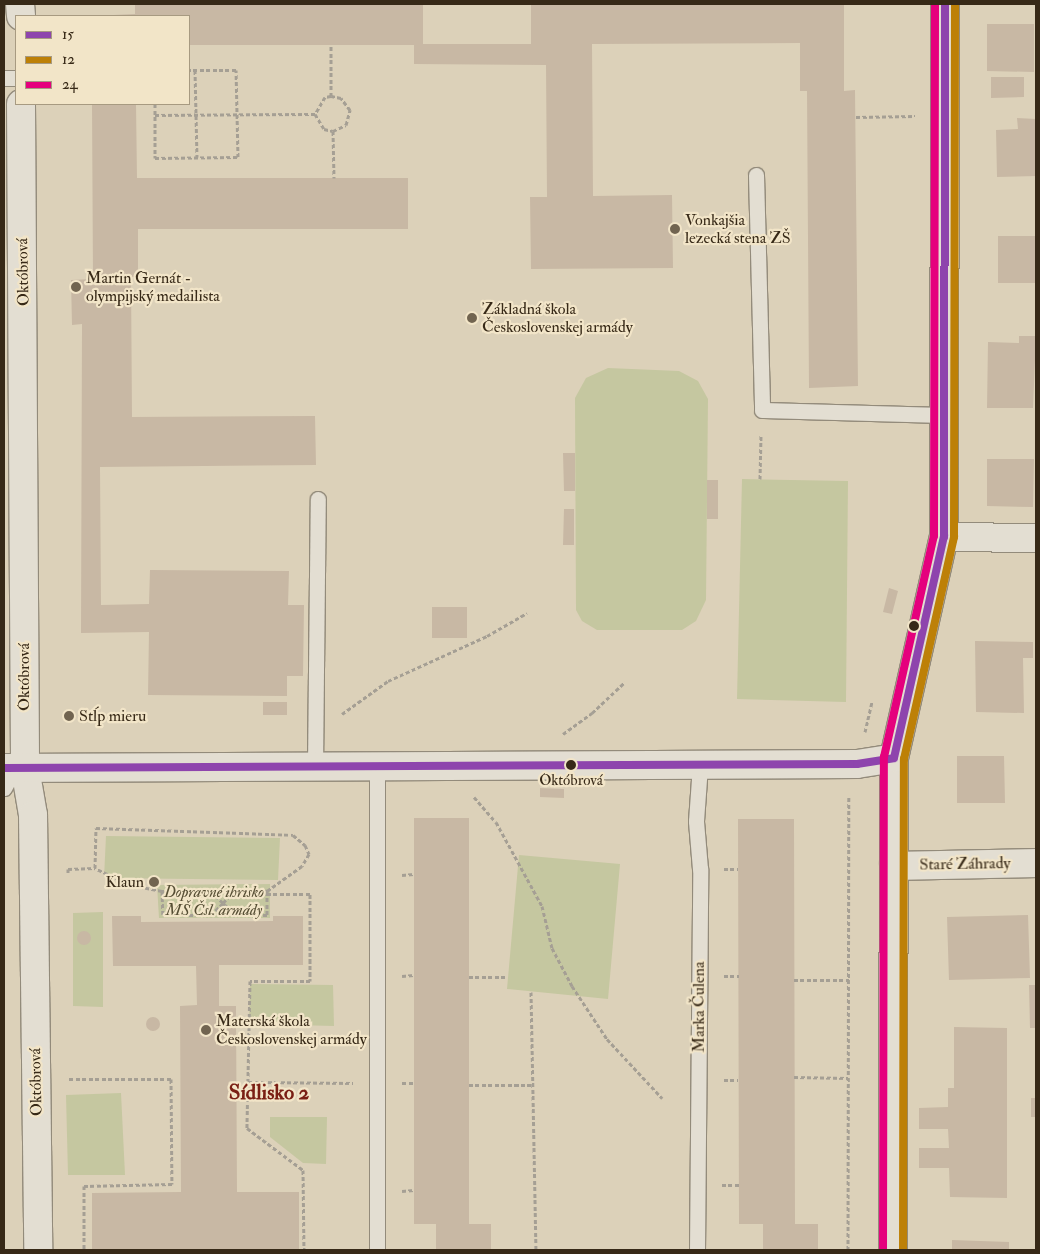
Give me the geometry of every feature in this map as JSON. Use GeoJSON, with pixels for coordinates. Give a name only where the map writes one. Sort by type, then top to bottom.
{"type":"FeatureCollection","features":[{"type":"Feature","properties":{"kind":"street"},"geometry":{"type":"LineString","coordinates":[[894,1250],[894,758],[944,537],[944,4]]}},
{"type":"Feature","properties":{"kind":"street","name":"Októbrová"},"geometry":{"type":"LineString","coordinates":[[21,105],[12,773],[33,815],[38,1250]]}},
{"type":"Feature","properties":{"kind":"street"},"geometry":{"type":"LineString","coordinates":[[944,537],[1036,538]]}},
{"type":"Feature","properties":{"kind":"street"},"geometry":{"type":"LineString","coordinates":[[12,773],[315,766],[857,764],[894,758]]}},
{"type":"Feature","properties":{"kind":"street","name":"Staré Záhrady"},"geometry":{"type":"LineString","coordinates":[[894,866],[1036,862]]}},
{"type":"Feature","properties":{"kind":"lane"},"geometry":{"type":"LineString","coordinates":[[756,175],[762,410],[944,415]]}},
{"type":"Feature","properties":{"kind":"lane"},"geometry":{"type":"LineString","coordinates":[[315,766],[318,499]]}},
{"type":"Feature","properties":{"kind":"lane","name":"Marka Čulena"},"geometry":{"type":"LineString","coordinates":[[697,1250],[700,869],[696,821],[700,764]]}},
{"type":"Feature","properties":{"kind":"lane"},"geometry":{"type":"LineString","coordinates":[[377,766],[377,1246]]}},
{"type":"Feature","properties":{"kind":"path"},"geometry":{"type":"LineString","coordinates":[[331,96],[332,45]]}},
{"type":"Feature","properties":{"kind":"path"},"geometry":{"type":"LineString","coordinates":[[155,105],[155,158],[238,157],[236,70],[190,70]]}},
{"type":"Feature","properties":{"kind":"path"},"geometry":{"type":"LineString","coordinates":[[195,70],[197,157]]}},
{"type":"Feature","properties":{"kind":"path"},"geometry":{"type":"LineString","coordinates":[[331,96],[341,98],[350,110],[346,125],[333,131],[324,129],[315,114],[325,97],[331,96]]}},
{"type":"Feature","properties":{"kind":"path"},"geometry":{"type":"LineString","coordinates":[[918,107],[918,126]]}},
{"type":"Feature","properties":{"kind":"path"},"geometry":{"type":"LineString","coordinates":[[155,114],[315,114]]}},
{"type":"Feature","properties":{"kind":"path"},"geometry":{"type":"LineString","coordinates":[[856,117],[918,116]]}},
{"type":"Feature","properties":{"kind":"path"},"geometry":{"type":"LineString","coordinates":[[333,131],[334,178]]}},
{"type":"Feature","properties":{"kind":"path"},"geometry":{"type":"LineString","coordinates":[[760,479],[762,410]]}},
{"type":"Feature","properties":{"kind":"path"},"geometry":{"type":"LineString","coordinates":[[316,733],[388,681],[487,636],[527,613]]}},
{"type":"Feature","properties":{"kind":"path"},"geometry":{"type":"LineString","coordinates":[[559,736],[592,713],[625,682]]}},
{"type":"Feature","properties":{"kind":"path"},"geometry":{"type":"LineString","coordinates":[[848,1250],[849,792],[873,697]]}},
{"type":"Feature","properties":{"kind":"path"},"geometry":{"type":"LineString","coordinates":[[467,792],[496,822],[542,906],[552,948],[572,986],[607,1039],[662,1098]]}},
{"type":"Feature","properties":{"kind":"path"},"geometry":{"type":"LineString","coordinates":[[95,868],[96,828],[293,835],[305,845],[309,854],[302,866],[267,893]]}},
{"type":"Feature","properties":{"kind":"path"},"geometry":{"type":"LineString","coordinates":[[68,879],[68,869],[95,868],[131,885],[162,891],[210,890],[236,915],[267,915],[267,893]]}},
{"type":"Feature","properties":{"kind":"path"},"geometry":{"type":"LineString","coordinates":[[162,891],[163,914],[211,915],[232,892],[310,894],[310,981],[250,981],[247,1128],[303,1170],[304,1250]]}},
{"type":"Feature","properties":{"kind":"path"},"geometry":{"type":"LineString","coordinates":[[469,977],[508,977]]}},
{"type":"Feature","properties":{"kind":"path"},"geometry":{"type":"LineString","coordinates":[[794,980],[849,980]]}},
{"type":"Feature","properties":{"kind":"path"},"geometry":{"type":"LineString","coordinates":[[531,992],[536,1250]]}},
{"type":"Feature","properties":{"kind":"path"},"geometry":{"type":"LineString","coordinates":[[69,1071],[69,1080],[171,1079],[172,1184],[84,1186],[84,1250]]}},
{"type":"Feature","properties":{"kind":"path"},"geometry":{"type":"LineString","coordinates":[[794,1077],[848,1078]]}},
{"type":"Feature","properties":{"kind":"path"},"geometry":{"type":"LineString","coordinates":[[248,1082],[377,1083]]}},
{"type":"Feature","properties":{"kind":"path"},"geometry":{"type":"LineString","coordinates":[[469,1085],[533,1085]]}},
{"type":"Feature","properties":{"kind":"green space"},"geometry":{"type":"Polygon","coordinates":[[[608,368],[679,371],[698,381],[708,399],[706,600],[696,621],[682,630],[597,630],[582,621],[576,610],[575,398],[586,378],[608,368]]]}},
{"type":"Feature","properties":{"kind":"green space"},"geometry":{"type":"Polygon","coordinates":[[[742,479],[848,481],[846,702],[737,699],[742,479]]]}},
{"type":"Feature","properties":{"kind":"green space"},"geometry":{"type":"Polygon","coordinates":[[[106,836],[280,838],[278,880],[104,878],[106,836]]]}},
{"type":"Feature","properties":{"kind":"green space"},"geometry":{"type":"Polygon","coordinates":[[[519,855],[620,864],[608,999],[507,989],[519,855]]]}},
{"type":"Feature","properties":{"kind":"green space","name":"Dopravné ihrisko MŠ Čsl. armády"},"geometry":{"type":"Polygon","coordinates":[[[270,884],[270,918],[159,918],[157,885],[270,884]]]}},
{"type":"Feature","properties":{"kind":"green space"},"geometry":{"type":"Polygon","coordinates":[[[103,912],[103,1007],[73,1006],[73,913],[103,912]]]}},
{"type":"Feature","properties":{"kind":"green space"},"geometry":{"type":"Polygon","coordinates":[[[250,984],[333,985],[334,1026],[249,1024],[250,984]]]}},
{"type":"Feature","properties":{"kind":"green space"},"geometry":{"type":"Polygon","coordinates":[[[121,1093],[125,1175],[68,1175],[66,1095],[121,1093]]]}},
{"type":"Feature","properties":{"kind":"green space"},"geometry":{"type":"Polygon","coordinates":[[[270,1117],[327,1117],[326,1164],[303,1163],[270,1137],[270,1117]]]}},
{"type":"Feature","properties":{"kind":"building"},"geometry":{"type":"Polygon","coordinates":[[[135,4],[423,4],[423,44],[531,44],[531,4],[844,4],[844,91],[855,90],[858,386],[809,388],[807,91],[800,91],[800,43],[592,44],[593,196],[672,195],[673,268],[531,269],[530,197],[547,197],[546,65],[414,64],[414,45],[190,45],[190,15],[114,15],[135,14],[135,4]]]}},
{"type":"Feature","properties":{"kind":"building"},"geometry":{"type":"Polygon","coordinates":[[[987,24],[1034,24],[1034,72],[987,71],[987,24]]]}},
{"type":"Feature","properties":{"kind":"building"},"geometry":{"type":"Polygon","coordinates":[[[991,77],[1024,77],[1024,97],[991,98],[991,77]]]}},
{"type":"Feature","properties":{"kind":"building"},"geometry":{"type":"Polygon","coordinates":[[[92,105],[136,105],[137,178],[408,178],[408,229],[138,229],[138,277],[131,277],[132,417],[315,416],[316,465],[100,467],[101,605],[149,604],[150,570],[289,571],[288,605],[304,605],[303,676],[287,676],[287,696],[148,695],[149,632],[81,633],[82,324],[72,325],[71,280],[93,279],[92,105]]]}},
{"type":"Feature","properties":{"kind":"building"},"geometry":{"type":"Polygon","coordinates":[[[1017,118],[1036,119],[1036,176],[997,177],[996,130],[1018,129],[1017,118]]]}},
{"type":"Feature","properties":{"kind":"building"},"geometry":{"type":"Polygon","coordinates":[[[998,236],[1036,236],[1036,283],[998,283],[998,236]]]}},
{"type":"Feature","properties":{"kind":"building"},"geometry":{"type":"Polygon","coordinates":[[[1019,336],[1036,336],[1033,408],[987,408],[988,342],[1019,343],[1019,336]]]}},
{"type":"Feature","properties":{"kind":"building"},"geometry":{"type":"Polygon","coordinates":[[[563,453],[575,453],[575,491],[564,491],[563,453]]]}},
{"type":"Feature","properties":{"kind":"building"},"geometry":{"type":"Polygon","coordinates":[[[987,459],[1034,459],[1033,507],[987,506],[987,459]]]}},
{"type":"Feature","properties":{"kind":"building"},"geometry":{"type":"Polygon","coordinates":[[[707,480],[718,480],[718,519],[707,519],[707,480]]]}},
{"type":"Feature","properties":{"kind":"building"},"geometry":{"type":"Polygon","coordinates":[[[564,509],[574,509],[574,545],[563,545],[564,509]]]}},
{"type":"Feature","properties":{"kind":"building"},"geometry":{"type":"Polygon","coordinates":[[[889,588],[898,591],[892,614],[883,612],[889,588]]]}},
{"type":"Feature","properties":{"kind":"building"},"geometry":{"type":"Polygon","coordinates":[[[432,607],[467,607],[467,638],[432,638],[432,607]]]}},
{"type":"Feature","properties":{"kind":"building"},"geometry":{"type":"Polygon","coordinates":[[[975,641],[1033,642],[1033,658],[1023,658],[1024,713],[976,712],[975,641]]]}},
{"type":"Feature","properties":{"kind":"building"},"geometry":{"type":"Polygon","coordinates":[[[263,702],[287,702],[287,715],[263,715],[263,702]]]}},
{"type":"Feature","properties":{"kind":"building"},"geometry":{"type":"Polygon","coordinates":[[[957,756],[1004,756],[1005,803],[957,803],[957,756]]]}},
{"type":"Feature","properties":{"kind":"building"},"geometry":{"type":"Polygon","coordinates":[[[540,788],[564,789],[564,798],[540,797],[540,788]]]}},
{"type":"Feature","properties":{"kind":"building"},"geometry":{"type":"Polygon","coordinates":[[[414,818],[469,818],[469,1224],[491,1224],[491,1250],[436,1250],[436,1224],[414,1224],[414,818]]]}},
{"type":"Feature","properties":{"kind":"building"},"geometry":{"type":"Polygon","coordinates":[[[738,819],[794,819],[795,1224],[818,1224],[818,1250],[763,1250],[763,1224],[739,1224],[738,819]]]}},
{"type":"Feature","properties":{"kind":"building"},"geometry":{"type":"Polygon","coordinates":[[[1028,915],[1030,978],[949,980],[947,917],[1028,915]]]}},
{"type":"Feature","properties":{"kind":"building"},"geometry":{"type":"Polygon","coordinates":[[[112,916],[141,916],[141,922],[273,921],[273,916],[303,916],[303,965],[219,965],[219,1006],[236,1006],[237,1192],[299,1192],[299,1249],[92,1250],[92,1193],[181,1192],[180,1006],[197,1005],[196,966],[113,966],[112,916]]]}},
{"type":"Feature","properties":{"kind":"building"},"geometry":{"type":"Polygon","coordinates":[[[81,931],[87,931],[91,938],[87,945],[81,945],[77,941],[77,935],[81,931]]]}},
{"type":"Feature","properties":{"kind":"building"},"geometry":{"type":"Polygon","coordinates":[[[1029,985],[1036,985],[1036,1028],[1030,1028],[1029,985]]]}},
{"type":"Feature","properties":{"kind":"building"},"geometry":{"type":"Polygon","coordinates":[[[150,1017],[156,1017],[160,1024],[156,1031],[150,1031],[146,1027],[146,1021],[150,1017]]]}},
{"type":"Feature","properties":{"kind":"building"},"geometry":{"type":"Polygon","coordinates":[[[954,1027],[1007,1028],[1007,1198],[950,1197],[949,1168],[919,1168],[919,1148],[949,1148],[948,1129],[919,1129],[919,1108],[948,1107],[948,1088],[954,1088],[954,1027]]]}},
{"type":"Feature","properties":{"kind":"building"},"geometry":{"type":"Polygon","coordinates":[[[1031,1098],[1036,1098],[1036,1117],[1031,1117],[1031,1098]]]}},
{"type":"Feature","properties":{"kind":"building"},"geometry":{"type":"Polygon","coordinates":[[[952,1240],[1009,1242],[1009,1250],[952,1250],[952,1240]]]}},
{"type":"Feature","properties":{"kind":"transit line","name":"24"},"geometry":{"type":"LineString","coordinates":[[883,1250],[884,757],[934,536],[935,4]]}},
{"type":"Feature","properties":{"kind":"transit line","name":"15"},"geometry":{"type":"LineString","coordinates":[[894,758],[944,537],[945,4]]}},
{"type":"Feature","properties":{"kind":"transit line","name":"12"},"geometry":{"type":"LineString","coordinates":[[903,1250],[904,759],[954,537],[955,4]]}},
{"type":"Feature","properties":{"kind":"transit line","name":"15"},"geometry":{"type":"LineString","coordinates":[[4,768],[857,764],[894,758]]}},
{"type":"Feature","properties":{"kind":"place","name":"Vonkajšia lezecká stena ZŠ"},"geometry":{"type":"Point","coordinates":[675,229]}},
{"type":"Feature","properties":{"kind":"place","name":"Martin Gernát - olympijský medailista"},"geometry":{"type":"Point","coordinates":[76,287]}},
{"type":"Feature","properties":{"kind":"place","name":"Základná škola Československej armády"},"geometry":{"type":"Point","coordinates":[472,318]}},
{"type":"Feature","properties":{"kind":"place","name":"Stĺp mieru"},"geometry":{"type":"Point","coordinates":[69,716]}},
{"type":"Feature","properties":{"kind":"place","name":"Októbrová"},"geometry":{"type":"Point","coordinates":[571,765]}},
{"type":"Feature","properties":{"kind":"place","name":"Klaun"},"geometry":{"type":"Point","coordinates":[154,882]}},
{"type":"Feature","properties":{"kind":"place","name":"Materská škola Československej armády"},"geometry":{"type":"Point","coordinates":[206,1030]}},
{"type":"Feature","properties":{"kind":"district","name":"Sídlisko 2"},"geometry":{"type":"Point","coordinates":[269,1093]}}]}
